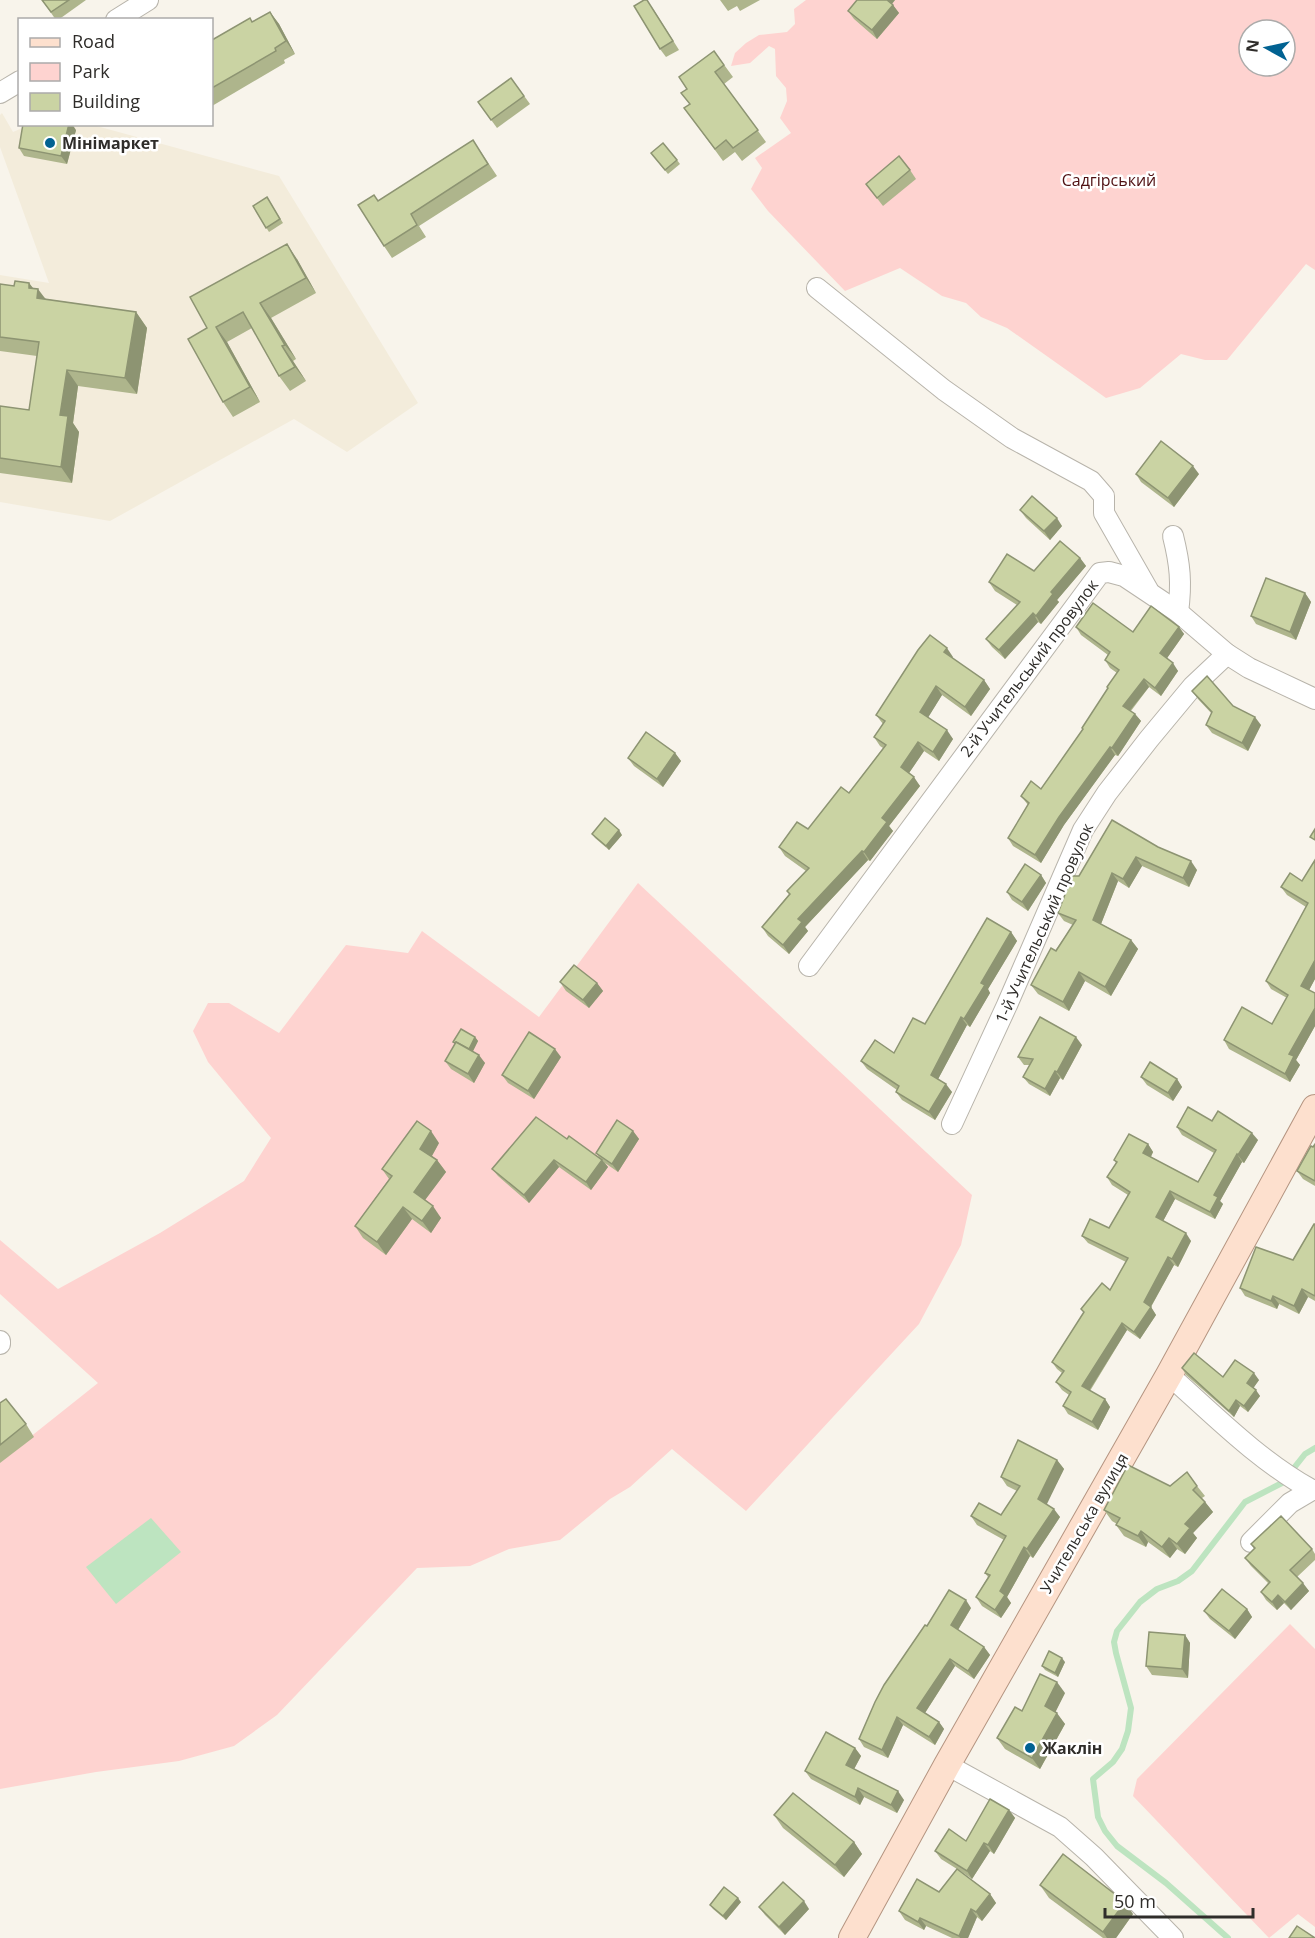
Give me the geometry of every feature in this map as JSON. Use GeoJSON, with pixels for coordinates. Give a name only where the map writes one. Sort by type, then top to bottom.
{"type":"FeatureCollection","features":[{"type":"Feature","properties":{"kind":"main road","name":"Учительська вулиця"},"geometry":{"type":"LineString","coordinates":[[852,1938],[947,1765],[1169,1375],[1315,1108]]}},
{"type":"Feature","properties":{"kind":"street"},"geometry":{"type":"LineString","coordinates":[[119,18],[147,0]]}},
{"type":"Feature","properties":{"kind":"street"},"geometry":{"type":"LineString","coordinates":[[0,93],[18,82]]}},
{"type":"Feature","properties":{"kind":"street"},"geometry":{"type":"LineString","coordinates":[[817,288],[944,390],[1012,438],[1091,481],[1104,496],[1104,513],[1149,592]]}},
{"type":"Feature","properties":{"kind":"street"},"geometry":{"type":"LineString","coordinates":[[1173,536],[1180,563],[1181,587],[1178,612]]}},
{"type":"Feature","properties":{"kind":"street","name":"2-й Учительський провулок"},"geometry":{"type":"LineString","coordinates":[[808,966],[1100,573],[1110,572],[1124,576],[1178,612],[1227,654],[1249,668],[1315,699]]}},
{"type":"Feature","properties":{"kind":"street","name":"1-й Учительський провулок"},"geometry":{"type":"LineString","coordinates":[[952,1124],[1007,1005],[1083,830],[1107,793],[1149,739],[1193,686],[1227,654]]}},
{"type":"Feature","properties":{"kind":"street"},"geometry":{"type":"LineString","coordinates":[[1169,1375],[1253,1450],[1289,1476],[1314,1490]]}},
{"type":"Feature","properties":{"kind":"street"},"geometry":{"type":"LineString","coordinates":[[1251,1542],[1290,1503],[1314,1490]]}},
{"type":"Feature","properties":{"kind":"street"},"geometry":{"type":"LineString","coordinates":[[947,1765],[1060,1827],[1094,1857],[1173,1938]]}},
{"type":"Feature","properties":{"kind":"shaded area"},"geometry":{"type":"Polygon","coordinates":[[[2,113],[13,132],[27,126],[97,126],[279,176],[418,403],[347,452],[294,419],[110,521],[0,502],[0,275],[49,283],[0,147],[0,115],[2,113]]]}},
{"type":"Feature","properties":{"kind":"shaded area"},"geometry":{"type":"Polygon","coordinates":[[[151,1518],[181,1552],[116,1604],[86,1567],[151,1518]]]}},
{"type":"Feature","properties":{"kind":"green space","name":"Садгірський"},"geometry":{"type":"Polygon","coordinates":[[[806,0],[1315,0],[1315,270],[1306,264],[1227,360],[1205,360],[1181,354],[1140,388],[1106,398],[1007,328],[981,317],[966,303],[942,296],[900,268],[845,291],[768,211],[751,189],[762,168],[755,158],[791,133],[780,118],[787,101],[786,88],[776,76],[775,49],[769,46],[750,63],[731,66],[735,53],[746,43],[759,35],[787,32],[795,24],[794,9],[806,0]]]}},
{"type":"Feature","properties":{"kind":"green space"},"geometry":{"type":"Polygon","coordinates":[[[638,883],[972,1195],[961,1245],[919,1324],[746,1511],[672,1449],[630,1487],[610,1499],[560,1540],[509,1549],[470,1566],[417,1568],[277,1715],[234,1746],[179,1761],[96,1772],[0,1789],[0,1461],[98,1383],[0,1294],[0,1240],[58,1289],[160,1233],[244,1181],[271,1138],[208,1062],[193,1031],[208,1003],[229,1003],[279,1033],[346,945],[408,953],[422,931],[539,1017],[638,883]]]}},
{"type":"Feature","properties":{"kind":"green space"},"geometry":{"type":"Polygon","coordinates":[[[1290,1624],[1315,1649],[1315,1927],[1298,1914],[1269,1938],[1133,1796],[1137,1779],[1290,1624]]]}},
{"type":"Feature","properties":{"kind":"building"},"geometry":{"type":"Polygon","coordinates":[[[42,0],[69,0],[51,12],[42,0]]]}},
{"type":"Feature","properties":{"kind":"building"},"geometry":{"type":"Polygon","coordinates":[[[647,0],[673,41],[660,49],[634,6],[647,0]]]}},
{"type":"Feature","properties":{"kind":"building"},"geometry":{"type":"Polygon","coordinates":[[[857,0],[887,0],[893,5],[872,30],[848,11],[857,0]]]}},
{"type":"Feature","properties":{"kind":"building"},"geometry":{"type":"Polygon","coordinates":[[[270,12],[286,41],[275,48],[276,51],[213,87],[213,39],[250,18],[252,22],[270,12]]]}},
{"type":"Feature","properties":{"kind":"building"},"geometry":{"type":"Polygon","coordinates":[[[714,51],[724,65],[715,72],[758,130],[733,148],[726,140],[715,149],[684,108],[690,104],[681,93],[687,89],[679,77],[714,51]]]}},
{"type":"Feature","properties":{"kind":"building"},"geometry":{"type":"Polygon","coordinates":[[[511,78],[524,96],[491,120],[478,102],[511,78]]]}},
{"type":"Feature","properties":{"kind":"building","name":"Мінімаркет"},"geometry":{"type":"Polygon","coordinates":[[[23,126],[68,126],[61,156],[19,148],[23,126]]]}},
{"type":"Feature","properties":{"kind":"building"},"geometry":{"type":"Polygon","coordinates":[[[473,140],[488,164],[411,214],[417,225],[384,246],[358,205],[374,195],[378,201],[473,140]]]}},
{"type":"Feature","properties":{"kind":"building"},"geometry":{"type":"Polygon","coordinates":[[[663,143],[677,160],[665,170],[651,153],[663,143]]]}},
{"type":"Feature","properties":{"kind":"building"},"geometry":{"type":"Polygon","coordinates":[[[899,156],[910,170],[877,198],[866,184],[899,156]]]}},
{"type":"Feature","properties":{"kind":"building"},"geometry":{"type":"Polygon","coordinates":[[[267,197],[280,219],[266,228],[253,206],[267,197]]]}},
{"type":"Feature","properties":{"kind":"building"},"geometry":{"type":"Polygon","coordinates":[[[287,244],[306,278],[260,303],[295,367],[279,376],[243,312],[216,327],[250,387],[223,402],[188,339],[207,328],[190,297],[287,244]]]}},
{"type":"Feature","properties":{"kind":"building"},"geometry":{"type":"Polygon","coordinates":[[[15,281],[29,283],[29,288],[38,289],[37,298],[136,312],[125,378],[67,370],[60,415],[68,416],[61,467],[0,458],[0,406],[29,410],[39,342],[0,337],[0,284],[14,286],[15,281]]]}},
{"type":"Feature","properties":{"kind":"building"},"geometry":{"type":"Polygon","coordinates":[[[1161,441],[1193,466],[1168,498],[1136,474],[1161,441]]]}},
{"type":"Feature","properties":{"kind":"building"},"geometry":{"type":"Polygon","coordinates":[[[1032,496],[1057,518],[1044,531],[1020,510],[1032,496]]]}},
{"type":"Feature","properties":{"kind":"building"},"geometry":{"type":"Polygon","coordinates":[[[1060,541],[1080,558],[1051,592],[1053,594],[1036,616],[1033,613],[999,650],[986,639],[1020,602],[989,582],[1007,554],[1034,571],[1060,541]]]}},
{"type":"Feature","properties":{"kind":"building"},"geometry":{"type":"Polygon","coordinates":[[[1266,578],[1305,593],[1290,632],[1251,616],[1266,578]]]}},
{"type":"Feature","properties":{"kind":"building"},"geometry":{"type":"Polygon","coordinates":[[[1093,603],[1133,632],[1151,606],[1179,627],[1160,653],[1173,663],[1155,688],[1144,679],[1123,706],[1135,714],[1059,817],[1035,855],[1008,838],[1029,803],[1021,796],[1031,781],[1041,789],[1083,729],[1119,670],[1105,660],[1110,652],[1076,627],[1093,603]]]}},
{"type":"Feature","properties":{"kind":"building"},"geometry":{"type":"Polygon","coordinates":[[[930,635],[947,648],[944,652],[984,680],[965,707],[936,686],[920,712],[947,730],[933,752],[918,742],[901,767],[914,777],[882,818],[887,822],[864,852],[862,851],[798,919],[802,922],[783,945],[762,927],[790,894],[787,891],[809,868],[779,847],[797,822],[808,829],[841,787],[849,793],[886,745],[874,737],[885,721],[876,715],[930,635]]]}},
{"type":"Feature","properties":{"kind":"building"},"geometry":{"type":"Polygon","coordinates":[[[1207,676],[1233,706],[1255,717],[1242,743],[1206,725],[1212,712],[1192,691],[1207,676]]]}},
{"type":"Feature","properties":{"kind":"building"},"geometry":{"type":"Polygon","coordinates":[[[646,732],[675,753],[657,779],[628,758],[646,732]]]}},
{"type":"Feature","properties":{"kind":"building"},"geometry":{"type":"Polygon","coordinates":[[[605,818],[619,830],[606,846],[592,834],[605,818]]]}},
{"type":"Feature","properties":{"kind":"building"},"geometry":{"type":"Polygon","coordinates":[[[1112,820],[1158,847],[1191,861],[1183,878],[1136,857],[1123,879],[1112,873],[1093,920],[1131,940],[1105,987],[1079,972],[1063,1002],[1031,985],[1051,948],[1056,951],[1076,920],[1058,913],[1072,876],[1079,876],[1112,820]]]}},
{"type":"Feature","properties":{"kind":"building"},"geometry":{"type":"Polygon","coordinates":[[[1315,829],[1315,840],[1310,837],[1315,829]]]}},
{"type":"Feature","properties":{"kind":"building"},"geometry":{"type":"Polygon","coordinates":[[[1315,860],[1315,960],[1301,986],[1315,993],[1315,1008],[1289,1054],[1294,1056],[1285,1074],[1224,1040],[1242,1007],[1272,1024],[1288,995],[1266,981],[1308,903],[1281,887],[1290,873],[1302,881],[1315,860]]]}},
{"type":"Feature","properties":{"kind":"building"},"geometry":{"type":"Polygon","coordinates":[[[1025,864],[1041,875],[1022,902],[1007,892],[1025,864]]]}},
{"type":"Feature","properties":{"kind":"building"},"geometry":{"type":"Polygon","coordinates":[[[987,918],[1011,932],[981,983],[985,985],[964,1019],[961,1017],[931,1075],[946,1084],[929,1112],[896,1092],[899,1086],[861,1061],[875,1040],[894,1053],[913,1018],[925,1024],[987,918]]]}},
{"type":"Feature","properties":{"kind":"building"},"geometry":{"type":"Polygon","coordinates":[[[574,965],[597,983],[583,1000],[560,982],[574,965]]]}},
{"type":"Feature","properties":{"kind":"building"},"geometry":{"type":"Polygon","coordinates":[[[1040,1017],[1076,1037],[1045,1089],[1023,1077],[1033,1059],[1018,1057],[1040,1017]]]}},
{"type":"Feature","properties":{"kind":"building"},"geometry":{"type":"Polygon","coordinates":[[[461,1029],[475,1037],[469,1049],[453,1042],[461,1029]]]}},
{"type":"Feature","properties":{"kind":"building"},"geometry":{"type":"Polygon","coordinates":[[[529,1032],[555,1049],[528,1091],[502,1075],[529,1032]]]}},
{"type":"Feature","properties":{"kind":"building"},"geometry":{"type":"Polygon","coordinates":[[[456,1042],[479,1055],[468,1074],[445,1061],[456,1042]]]}},
{"type":"Feature","properties":{"kind":"building"},"geometry":{"type":"Polygon","coordinates":[[[1150,1062],[1177,1079],[1168,1093],[1141,1077],[1150,1062]]]}},
{"type":"Feature","properties":{"kind":"building"},"geometry":{"type":"Polygon","coordinates":[[[1188,1107],[1212,1121],[1218,1111],[1252,1133],[1237,1154],[1214,1195],[1218,1197],[1210,1212],[1170,1191],[1156,1217],[1186,1233],[1172,1259],[1168,1257],[1144,1302],[1151,1307],[1134,1332],[1122,1323],[1082,1386],[1105,1399],[1092,1422],[1063,1406],[1071,1392],[1056,1382],[1064,1371],[1052,1362],[1084,1312],[1081,1309],[1102,1283],[1110,1290],[1128,1258],[1082,1236],[1090,1219],[1109,1228],[1130,1192],[1107,1177],[1117,1162],[1114,1160],[1129,1134],[1148,1144],[1143,1153],[1198,1182],[1216,1150],[1177,1127],[1188,1107]]]}},
{"type":"Feature","properties":{"kind":"building"},"geometry":{"type":"Polygon","coordinates":[[[536,1117],[567,1139],[569,1136],[602,1160],[586,1182],[554,1160],[524,1195],[492,1169],[536,1117]]]}},
{"type":"Feature","properties":{"kind":"building"},"geometry":{"type":"Polygon","coordinates":[[[617,1120],[633,1131],[612,1164],[596,1153],[617,1120]]]}},
{"type":"Feature","properties":{"kind":"building"},"geometry":{"type":"Polygon","coordinates":[[[417,1121],[431,1131],[420,1149],[437,1160],[414,1192],[433,1206],[422,1221],[403,1207],[377,1242],[355,1226],[392,1176],[382,1169],[417,1121]]]}},
{"type":"Feature","properties":{"kind":"building"},"geometry":{"type":"Polygon","coordinates":[[[1315,1144],[1315,1181],[1297,1171],[1311,1146],[1315,1144]]]}},
{"type":"Feature","properties":{"kind":"building"},"geometry":{"type":"Polygon","coordinates":[[[1314,1224],[1315,1296],[1302,1289],[1294,1306],[1273,1296],[1271,1301],[1240,1288],[1256,1247],[1293,1260],[1314,1224]]]}},
{"type":"Feature","properties":{"kind":"building"},"geometry":{"type":"Polygon","coordinates":[[[1194,1353],[1223,1377],[1235,1360],[1254,1373],[1247,1383],[1256,1390],[1244,1406],[1236,1400],[1229,1411],[1182,1368],[1194,1353]]]}},
{"type":"Feature","properties":{"kind":"building"},"geometry":{"type":"Polygon","coordinates":[[[6,1399],[26,1424],[0,1445],[0,1403],[6,1399]]]}},
{"type":"Feature","properties":{"kind":"building"},"geometry":{"type":"Polygon","coordinates":[[[1018,1440],[1057,1460],[1038,1499],[1054,1509],[1027,1549],[1024,1547],[1000,1591],[1005,1595],[995,1610],[976,1597],[990,1575],[985,1573],[1006,1536],[971,1516],[979,1503],[1001,1515],[1020,1486],[1001,1477],[1018,1440]]]}},
{"type":"Feature","properties":{"kind":"building"},"geometry":{"type":"Polygon","coordinates":[[[1128,1465],[1170,1486],[1187,1472],[1197,1486],[1193,1490],[1205,1502],[1185,1524],[1190,1528],[1177,1544],[1169,1538],[1162,1547],[1141,1531],[1138,1536],[1116,1525],[1120,1518],[1104,1510],[1128,1465]]]}},
{"type":"Feature","properties":{"kind":"building"},"geometry":{"type":"Polygon","coordinates":[[[1281,1516],[1312,1549],[1290,1570],[1303,1583],[1285,1602],[1278,1595],[1272,1602],[1261,1592],[1270,1582],[1245,1558],[1255,1548],[1251,1544],[1281,1516]]]}},
{"type":"Feature","properties":{"kind":"building"},"geometry":{"type":"Polygon","coordinates":[[[1222,1589],[1247,1609],[1229,1631],[1204,1611],[1222,1589]]]}},
{"type":"Feature","properties":{"kind":"building"},"geometry":{"type":"Polygon","coordinates":[[[949,1590],[966,1600],[951,1625],[984,1647],[968,1671],[950,1659],[917,1708],[939,1722],[929,1737],[897,1717],[882,1750],[859,1739],[884,1685],[925,1625],[927,1626],[949,1590]]]}},
{"type":"Feature","properties":{"kind":"building"},"geometry":{"type":"Polygon","coordinates":[[[1149,1632],[1185,1635],[1182,1669],[1146,1666],[1149,1632]]]}},
{"type":"Feature","properties":{"kind":"building"},"geometry":{"type":"Polygon","coordinates":[[[1049,1651],[1062,1658],[1055,1673],[1042,1666],[1049,1651]]]}},
{"type":"Feature","properties":{"kind":"building"},"geometry":{"type":"Polygon","coordinates":[[[1040,1674],[1057,1682],[1045,1706],[1057,1713],[1032,1758],[997,1738],[1015,1707],[1022,1711],[1040,1674]]]}},
{"type":"Feature","properties":{"kind":"building"},"geometry":{"type":"Polygon","coordinates":[[[826,1732],[855,1748],[846,1765],[898,1791],[891,1805],[858,1788],[855,1797],[805,1771],[826,1732]]]}},
{"type":"Feature","properties":{"kind":"building"},"geometry":{"type":"Polygon","coordinates":[[[793,1793],[854,1842],[835,1865],[774,1815],[793,1793]]]}},
{"type":"Feature","properties":{"kind":"building"},"geometry":{"type":"Polygon","coordinates":[[[990,1799],[1009,1810],[988,1845],[984,1843],[967,1871],[935,1851],[949,1829],[966,1841],[990,1799]]]}},
{"type":"Feature","properties":{"kind":"building"},"geometry":{"type":"Polygon","coordinates":[[[1063,1854],[1125,1902],[1103,1932],[1040,1885],[1063,1854]]]}},
{"type":"Feature","properties":{"kind":"building"},"geometry":{"type":"Polygon","coordinates":[[[957,1869],[990,1894],[976,1912],[971,1909],[959,1936],[920,1918],[918,1922],[899,1911],[917,1879],[939,1892],[957,1869]]]}},
{"type":"Feature","properties":{"kind":"building"},"geometry":{"type":"Polygon","coordinates":[[[783,1882],[804,1901],[779,1927],[759,1907],[783,1882]]]}},
{"type":"Feature","properties":{"kind":"building"},"geometry":{"type":"Polygon","coordinates":[[[724,1887],[738,1898],[723,1916],[710,1905],[724,1887]]]}},
{"type":"Feature","properties":{"kind":"building"},"geometry":{"type":"Polygon","coordinates":[[[1297,1926],[1315,1938],[1289,1938],[1297,1926]]]}},
{"type":"Feature","properties":{"kind":"waterway"},"geometry":{"type":"LineString","coordinates":[[1228,1938],[1166,1883],[1117,1846],[1105,1831],[1098,1817],[1093,1779],[1113,1762],[1122,1749],[1128,1731],[1131,1708],[1114,1642],[1117,1631],[1140,1602],[1157,1589],[1178,1581],[1192,1571],[1245,1502],[1282,1483],[1305,1454],[1315,1448]]}},
{"type":"Feature","properties":{"kind":"place","name":"Мінімаркет"},"geometry":{"type":"Point","coordinates":[50,143]}},
{"type":"Feature","properties":{"kind":"place","name":"Жаклін"},"geometry":{"type":"Point","coordinates":[1030,1748]}}]}
